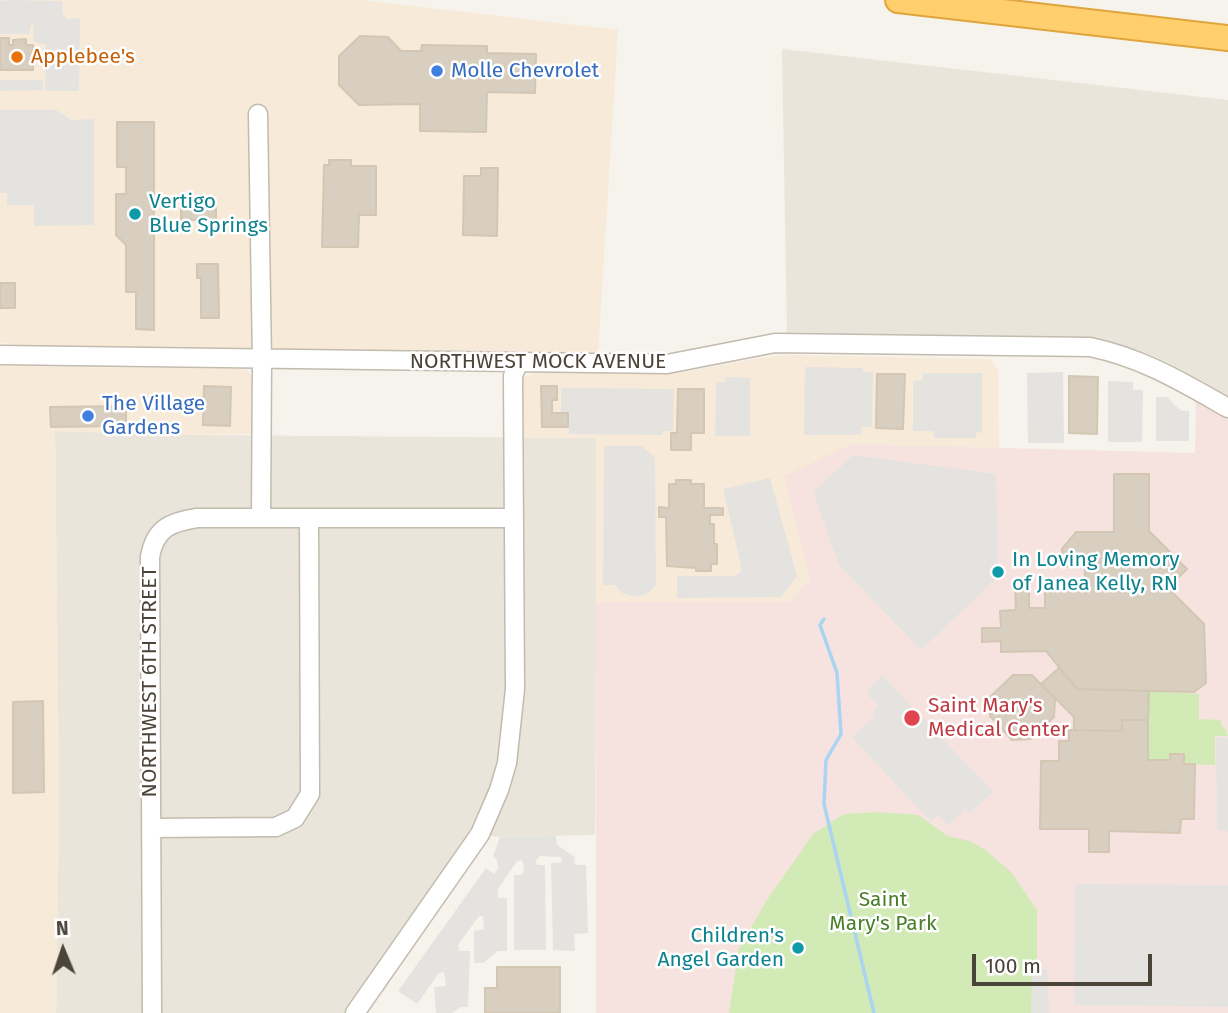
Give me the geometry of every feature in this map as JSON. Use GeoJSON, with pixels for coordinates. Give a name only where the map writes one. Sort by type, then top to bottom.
{"type":"FeatureCollection","features":[{"type":"Feature","properties":{"kind":"highway"},"geometry":{"type":"LineString","coordinates":[[898,0],[1228,38]]}},
{"type":"Feature","properties":{"kind":"street"},"geometry":{"type":"LineString","coordinates":[[258,114],[262,360],[261,517]]}},
{"type":"Feature","properties":{"kind":"street","name":"NORTHWEST MOCK AVENUE"},"geometry":{"type":"LineString","coordinates":[[0,355],[667,364],[775,343],[1090,347],[1152,365],[1228,408]]}},
{"type":"Feature","properties":{"kind":"street"},"geometry":{"type":"LineString","coordinates":[[355,1013],[480,834],[499,790],[509,751],[515,689],[513,376],[517,363]]}},
{"type":"Feature","properties":{"kind":"street","name":"NORTHWEST 6TH STREET"},"geometry":{"type":"LineString","coordinates":[[152,1013],[152,543],[161,531],[176,521],[197,518],[514,518]]}},
{"type":"Feature","properties":{"kind":"street"},"geometry":{"type":"LineString","coordinates":[[151,828],[276,827],[295,818],[310,794],[309,518]]}},
{"type":"Feature","properties":{"kind":"shaded area"},"geometry":{"type":"Polygon","coordinates":[[[0,0],[362,0],[618,30],[598,355],[27,347],[0,342],[0,0]]]}},
{"type":"Feature","properties":{"kind":"shaded area"},"geometry":{"type":"Polygon","coordinates":[[[0,1],[62,1],[63,14],[67,19],[80,18],[79,91],[45,91],[46,44],[34,42],[33,25],[30,26],[30,34],[0,34],[0,1]]]}},
{"type":"Feature","properties":{"kind":"shaded area"},"geometry":{"type":"Polygon","coordinates":[[[782,49],[1228,100],[1228,398],[1167,362],[1108,341],[1075,337],[787,336],[782,49]]]}},
{"type":"Feature","properties":{"kind":"shaded area"},"geometry":{"type":"Polygon","coordinates":[[[0,80],[43,80],[43,90],[0,91],[0,80]]]}},
{"type":"Feature","properties":{"kind":"shaded area"},"geometry":{"type":"Polygon","coordinates":[[[0,110],[56,110],[71,120],[94,119],[94,225],[34,226],[34,205],[7,205],[7,193],[0,193],[0,110]]]}},
{"type":"Feature","properties":{"kind":"shaded area"},"geometry":{"type":"Polygon","coordinates":[[[787,355],[990,359],[998,370],[999,448],[957,448],[810,578],[791,601],[596,602],[596,438],[522,437],[522,378],[534,373],[677,373],[787,355]]]}},
{"type":"Feature","properties":{"kind":"shaded area"},"geometry":{"type":"Polygon","coordinates":[[[0,366],[243,369],[249,372],[254,384],[254,434],[55,431],[59,806],[56,1013],[0,1013],[0,366]]]}},
{"type":"Feature","properties":{"kind":"shaded area"},"geometry":{"type":"Polygon","coordinates":[[[805,367],[863,368],[863,372],[873,372],[872,427],[861,427],[861,435],[804,435],[805,367]]]}},
{"type":"Feature","properties":{"kind":"shaded area"},"geometry":{"type":"Polygon","coordinates":[[[1063,372],[1064,443],[1028,443],[1027,373],[1063,372]]]}},
{"type":"Feature","properties":{"kind":"shaded area"},"geometry":{"type":"Polygon","coordinates":[[[923,373],[982,373],[982,432],[976,433],[976,438],[934,438],[933,431],[913,431],[913,381],[923,380],[923,373]]]}},
{"type":"Feature","properties":{"kind":"shaded area"},"geometry":{"type":"Polygon","coordinates":[[[726,377],[750,378],[750,436],[715,436],[716,382],[725,382],[726,377]]]}},
{"type":"Feature","properties":{"kind":"shaded area"},"geometry":{"type":"Polygon","coordinates":[[[1108,381],[1133,382],[1133,390],[1143,390],[1142,442],[1108,442],[1108,381]]]}},
{"type":"Feature","properties":{"kind":"shaded area"},"geometry":{"type":"Polygon","coordinates":[[[561,388],[674,389],[673,431],[662,431],[662,435],[569,434],[569,412],[561,412],[561,388]]]}},
{"type":"Feature","properties":{"kind":"shaded area","name":"Saint Mary's Medical Center"},"geometry":{"type":"Polygon","coordinates":[[[1196,390],[1228,408],[1228,1013],[596,1013],[596,602],[791,601],[810,578],[784,476],[852,444],[1195,453],[1196,390]]]}},
{"type":"Feature","properties":{"kind":"shaded area"},"geometry":{"type":"Polygon","coordinates":[[[1156,397],[1167,397],[1181,411],[1189,411],[1189,441],[1156,441],[1156,397]]]}},
{"type":"Feature","properties":{"kind":"shaded area"},"geometry":{"type":"Polygon","coordinates":[[[55,431],[186,435],[597,438],[595,835],[498,837],[480,834],[355,1013],[56,1013],[59,806],[55,431]]]}},
{"type":"Feature","properties":{"kind":"shaded area"},"geometry":{"type":"Polygon","coordinates":[[[604,446],[642,446],[655,458],[656,585],[649,593],[635,597],[622,593],[615,585],[603,585],[604,446]]]}},
{"type":"Feature","properties":{"kind":"shaded area"},"geometry":{"type":"Polygon","coordinates":[[[853,455],[996,474],[998,577],[921,650],[839,565],[813,492],[853,455]]]}},
{"type":"Feature","properties":{"kind":"shaded area"},"geometry":{"type":"Polygon","coordinates":[[[770,478],[797,576],[781,597],[677,598],[677,576],[731,576],[741,571],[723,489],[770,478]]]}},
{"type":"Feature","properties":{"kind":"shaded area"},"geometry":{"type":"Polygon","coordinates":[[[882,675],[993,792],[970,813],[965,808],[949,825],[938,815],[931,821],[852,738],[875,716],[873,712],[878,705],[866,693],[882,675]]]}},
{"type":"Feature","properties":{"kind":"shaded area"},"geometry":{"type":"Polygon","coordinates":[[[1216,737],[1228,738],[1228,834],[1226,830],[1217,830],[1216,737]]]}},
{"type":"Feature","properties":{"kind":"shaded area"},"geometry":{"type":"Polygon","coordinates":[[[556,836],[557,845],[575,857],[576,865],[586,865],[588,933],[574,934],[575,951],[553,950],[551,863],[561,863],[562,860],[560,857],[540,856],[535,862],[545,865],[546,950],[514,950],[514,875],[522,875],[524,871],[521,860],[517,861],[498,889],[498,898],[507,898],[507,951],[498,951],[483,963],[474,963],[474,931],[484,929],[483,916],[479,916],[458,945],[459,951],[470,951],[468,1007],[461,1007],[452,1013],[436,1013],[434,987],[446,986],[444,972],[439,973],[417,1004],[398,991],[486,868],[494,874],[498,869],[497,860],[493,856],[500,837],[556,836]]]}},
{"type":"Feature","properties":{"kind":"shaded area"},"geometry":{"type":"Polygon","coordinates":[[[1075,884],[1228,885],[1228,1007],[1074,1005],[1075,884]]]}},
{"type":"Feature","properties":{"kind":"shaded area"},"geometry":{"type":"Polygon","coordinates":[[[1047,969],[1049,1013],[1031,1013],[1032,970],[1047,969]]]}},
{"type":"Feature","properties":{"kind":"green space"},"geometry":{"type":"Polygon","coordinates":[[[1149,691],[1199,694],[1199,719],[1220,720],[1228,736],[1215,736],[1215,765],[1184,764],[1183,754],[1170,754],[1170,760],[1148,760],[1149,691]]]}},
{"type":"Feature","properties":{"kind":"green space","name":"Saint Mary's Park"},"geometry":{"type":"Polygon","coordinates":[[[879,812],[918,815],[948,836],[970,841],[984,849],[1011,872],[1037,910],[1037,1013],[729,1013],[739,948],[767,900],[813,834],[844,814],[879,812]]]}},
{"type":"Feature","properties":{"kind":"building","name":"Molle Chevrolet"},"geometry":{"type":"Polygon","coordinates":[[[360,36],[388,37],[401,51],[421,51],[422,45],[487,46],[487,53],[536,54],[535,93],[487,92],[486,132],[420,131],[420,104],[359,105],[339,85],[339,56],[360,36]]]}},
{"type":"Feature","properties":{"kind":"building","name":"Applebee's"},"geometry":{"type":"Polygon","coordinates":[[[0,38],[9,38],[9,45],[13,45],[13,40],[26,39],[26,45],[33,45],[33,70],[0,70],[0,38]]]}},
{"type":"Feature","properties":{"kind":"building","name":"Vertigo Blue Springs"},"geometry":{"type":"Polygon","coordinates":[[[117,122],[154,122],[154,330],[136,329],[136,292],[126,292],[126,245],[116,235],[116,194],[126,194],[126,167],[117,167],[117,122]]]}},
{"type":"Feature","properties":{"kind":"building"},"geometry":{"type":"Polygon","coordinates":[[[329,160],[351,160],[351,166],[376,166],[376,215],[359,215],[358,247],[322,247],[324,165],[329,165],[329,160]]]}},
{"type":"Feature","properties":{"kind":"building"},"geometry":{"type":"Polygon","coordinates":[[[481,168],[498,168],[497,236],[463,235],[464,176],[481,176],[481,168]]]}},
{"type":"Feature","properties":{"kind":"building"},"geometry":{"type":"Polygon","coordinates":[[[181,208],[216,208],[216,220],[181,220],[181,208]]]}},
{"type":"Feature","properties":{"kind":"building"},"geometry":{"type":"Polygon","coordinates":[[[197,264],[218,264],[219,318],[201,318],[201,278],[197,278],[197,264]]]}},
{"type":"Feature","properties":{"kind":"building"},"geometry":{"type":"Polygon","coordinates":[[[0,283],[15,283],[15,308],[0,308],[0,283]]]}},
{"type":"Feature","properties":{"kind":"building"},"geometry":{"type":"Polygon","coordinates":[[[877,374],[905,374],[903,429],[876,428],[877,374]]]}},
{"type":"Feature","properties":{"kind":"building"},"geometry":{"type":"Polygon","coordinates":[[[1069,376],[1098,377],[1097,434],[1069,433],[1069,376]]]}},
{"type":"Feature","properties":{"kind":"building"},"geometry":{"type":"Polygon","coordinates":[[[204,386],[231,387],[230,426],[203,425],[204,386]]]}},
{"type":"Feature","properties":{"kind":"building"},"geometry":{"type":"Polygon","coordinates":[[[541,386],[557,386],[557,400],[552,400],[552,413],[568,413],[568,427],[542,427],[541,386]]]}},
{"type":"Feature","properties":{"kind":"building"},"geometry":{"type":"Polygon","coordinates":[[[678,389],[704,389],[704,433],[691,433],[691,450],[671,450],[671,433],[677,433],[678,389]]]}},
{"type":"Feature","properties":{"kind":"building","name":"The Village Gardens"},"geometry":{"type":"Polygon","coordinates":[[[126,406],[126,426],[51,427],[50,407],[126,406]]]}},
{"type":"Feature","properties":{"kind":"building"},"geometry":{"type":"Polygon","coordinates":[[[1114,474],[1149,474],[1149,531],[1187,569],[1168,588],[1204,624],[1206,683],[1194,692],[1077,689],[1046,651],[1001,652],[1001,641],[982,642],[982,628],[1001,628],[1000,611],[1016,610],[1015,588],[1029,588],[1029,608],[1045,608],[1045,593],[1051,583],[1085,583],[1085,567],[1062,567],[1062,549],[1076,532],[1114,532],[1114,474]]]}},
{"type":"Feature","properties":{"kind":"building"},"geometry":{"type":"Polygon","coordinates":[[[676,480],[691,480],[691,484],[704,484],[704,508],[723,508],[723,515],[710,515],[710,524],[714,524],[714,544],[717,544],[717,564],[711,564],[711,571],[667,566],[666,517],[659,517],[659,507],[669,508],[669,484],[676,484],[676,480]]]}},
{"type":"Feature","properties":{"kind":"building"},"geometry":{"type":"Polygon","coordinates":[[[1059,668],[1077,689],[1149,691],[1148,720],[1122,720],[1122,731],[1074,730],[1074,717],[1041,684],[1059,668]]]}},
{"type":"Feature","properties":{"kind":"building"},"geometry":{"type":"Polygon","coordinates":[[[1013,675],[1032,675],[1055,699],[1054,717],[1031,739],[1012,740],[990,716],[989,698],[1013,675]]]}},
{"type":"Feature","properties":{"kind":"building"},"geometry":{"type":"Polygon","coordinates":[[[43,701],[44,792],[13,793],[13,702],[43,701]]]}},
{"type":"Feature","properties":{"kind":"building"},"geometry":{"type":"Polygon","coordinates":[[[1122,720],[1148,720],[1148,760],[1170,760],[1170,754],[1184,754],[1184,764],[1195,764],[1194,819],[1181,819],[1180,833],[1109,831],[1109,852],[1089,852],[1089,829],[1040,829],[1041,761],[1059,761],[1059,741],[1069,741],[1069,730],[1122,731],[1122,720]]]}},
{"type":"Feature","properties":{"kind":"building"},"geometry":{"type":"Polygon","coordinates":[[[497,967],[560,967],[560,1013],[485,1013],[485,988],[497,988],[497,967]]]}},
{"type":"Feature","properties":{"kind":"waterway"},"geometry":{"type":"LineString","coordinates":[[824,619],[820,625],[837,673],[841,734],[826,760],[824,804],[874,1013]]}},
{"type":"Feature","properties":{"kind":"place","name":"Applebee's"},"geometry":{"type":"Point","coordinates":[17,57]}},
{"type":"Feature","properties":{"kind":"place","name":"Molle Chevrolet"},"geometry":{"type":"Point","coordinates":[437,71]}},
{"type":"Feature","properties":{"kind":"place","name":"Vertigo Blue Springs"},"geometry":{"type":"Point","coordinates":[135,214]}},
{"type":"Feature","properties":{"kind":"place","name":"The Village Gardens"},"geometry":{"type":"Point","coordinates":[88,416]}},
{"type":"Feature","properties":{"kind":"place","name":"In Loving Memory of Janea Kelly, RN"},"geometry":{"type":"Point","coordinates":[998,572]}},
{"type":"Feature","properties":{"kind":"place","name":"Saint Mary's Medical Center"},"geometry":{"type":"Point","coordinates":[912,718]}},
{"type":"Feature","properties":{"kind":"place","name":"Children's Angel Garden"},"geometry":{"type":"Point","coordinates":[798,948]}}]}
